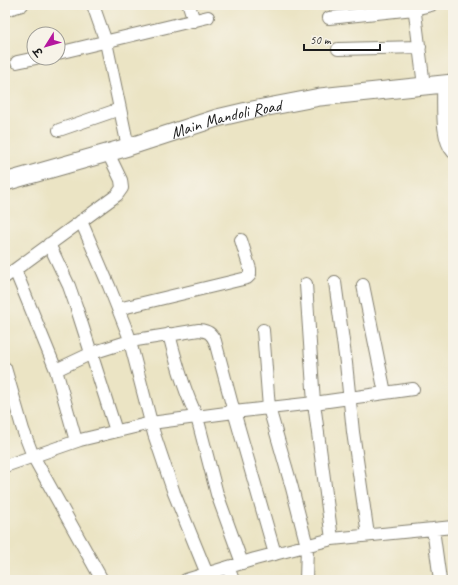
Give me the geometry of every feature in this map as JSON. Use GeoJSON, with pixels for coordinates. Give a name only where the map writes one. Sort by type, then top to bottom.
{"type":"FeatureCollection","features":[{"type":"Feature","properties":{"kind":"street"},"geometry":{"type":"LineString","coordinates":[[5,10],[22,5]]}},
{"type":"Feature","properties":{"kind":"street"},"geometry":{"type":"LineString","coordinates":[[93,5],[106,42],[128,147]]}},
{"type":"Feature","properties":{"kind":"street"},"geometry":{"type":"LineString","coordinates":[[189,5],[194,21]]}},
{"type":"Feature","properties":{"kind":"street"},"geometry":{"type":"LineString","coordinates":[[329,18],[431,5]]}},
{"type":"Feature","properties":{"kind":"street"},"geometry":{"type":"LineString","coordinates":[[414,7],[424,86]]}},
{"type":"Feature","properties":{"kind":"street"},"geometry":{"type":"LineString","coordinates":[[66,51],[208,17]]}},
{"type":"Feature","properties":{"kind":"street"},"geometry":{"type":"LineString","coordinates":[[338,49],[420,47]]}},
{"type":"Feature","properties":{"kind":"street"},"geometry":{"type":"LineString","coordinates":[[17,62],[26,60]]}},
{"type":"Feature","properties":{"kind":"street"},"geometry":{"type":"LineString","coordinates":[[448,84],[444,130],[446,141],[453,152]]}},
{"type":"Feature","properties":{"kind":"street","name":"Main Mandoli Road"},"geometry":{"type":"LineString","coordinates":[[5,182],[128,147],[217,118],[247,111],[320,97],[448,84]]}},
{"type":"Feature","properties":{"kind":"street"},"geometry":{"type":"LineString","coordinates":[[59,130],[120,110]]}},
{"type":"Feature","properties":{"kind":"street"},"geometry":{"type":"LineString","coordinates":[[76,441],[56,370],[10,274],[117,195],[122,188],[121,180],[108,153]]}},
{"type":"Feature","properties":{"kind":"street"},"geometry":{"type":"LineString","coordinates":[[81,221],[130,341],[151,423],[174,493],[207,574]]}},
{"type":"Feature","properties":{"kind":"street"},"geometry":{"type":"LineString","coordinates":[[118,309],[247,278],[250,275],[250,269],[241,240]]}},
{"type":"Feature","properties":{"kind":"street"},"geometry":{"type":"LineString","coordinates":[[49,244],[69,286],[92,353],[116,431]]}},
{"type":"Feature","properties":{"kind":"street"},"geometry":{"type":"LineString","coordinates":[[334,282],[368,535]]}},
{"type":"Feature","properties":{"kind":"street"},"geometry":{"type":"LineString","coordinates":[[306,284],[314,403],[332,539]]}},
{"type":"Feature","properties":{"kind":"street"},"geometry":{"type":"LineString","coordinates":[[363,285],[384,393]]}},
{"type":"Feature","properties":{"kind":"street"},"geometry":{"type":"LineString","coordinates":[[56,370],[92,353],[130,341],[199,330],[207,331],[212,334],[275,554]]}},
{"type":"Feature","properties":{"kind":"street"},"geometry":{"type":"LineString","coordinates":[[263,330],[269,408],[307,546],[306,580]]}},
{"type":"Feature","properties":{"kind":"street"},"geometry":{"type":"LineString","coordinates":[[169,334],[192,408],[197,417],[217,494],[242,563]]}},
{"type":"Feature","properties":{"kind":"street"},"geometry":{"type":"LineString","coordinates":[[5,368],[23,430],[33,456],[102,580]]}},
{"type":"Feature","properties":{"kind":"street"},"geometry":{"type":"LineString","coordinates":[[5,466],[76,441],[151,423],[413,389]]}},
{"type":"Feature","properties":{"kind":"street"},"geometry":{"type":"LineString","coordinates":[[186,580],[242,563],[332,539],[453,527]]}},
{"type":"Feature","properties":{"kind":"street"},"geometry":{"type":"LineString","coordinates":[[433,529],[440,580]]}},
{"type":"Feature","properties":{"kind":"street"},"geometry":{"type":"LineString","coordinates":[[228,567],[233,580]]}}]}
